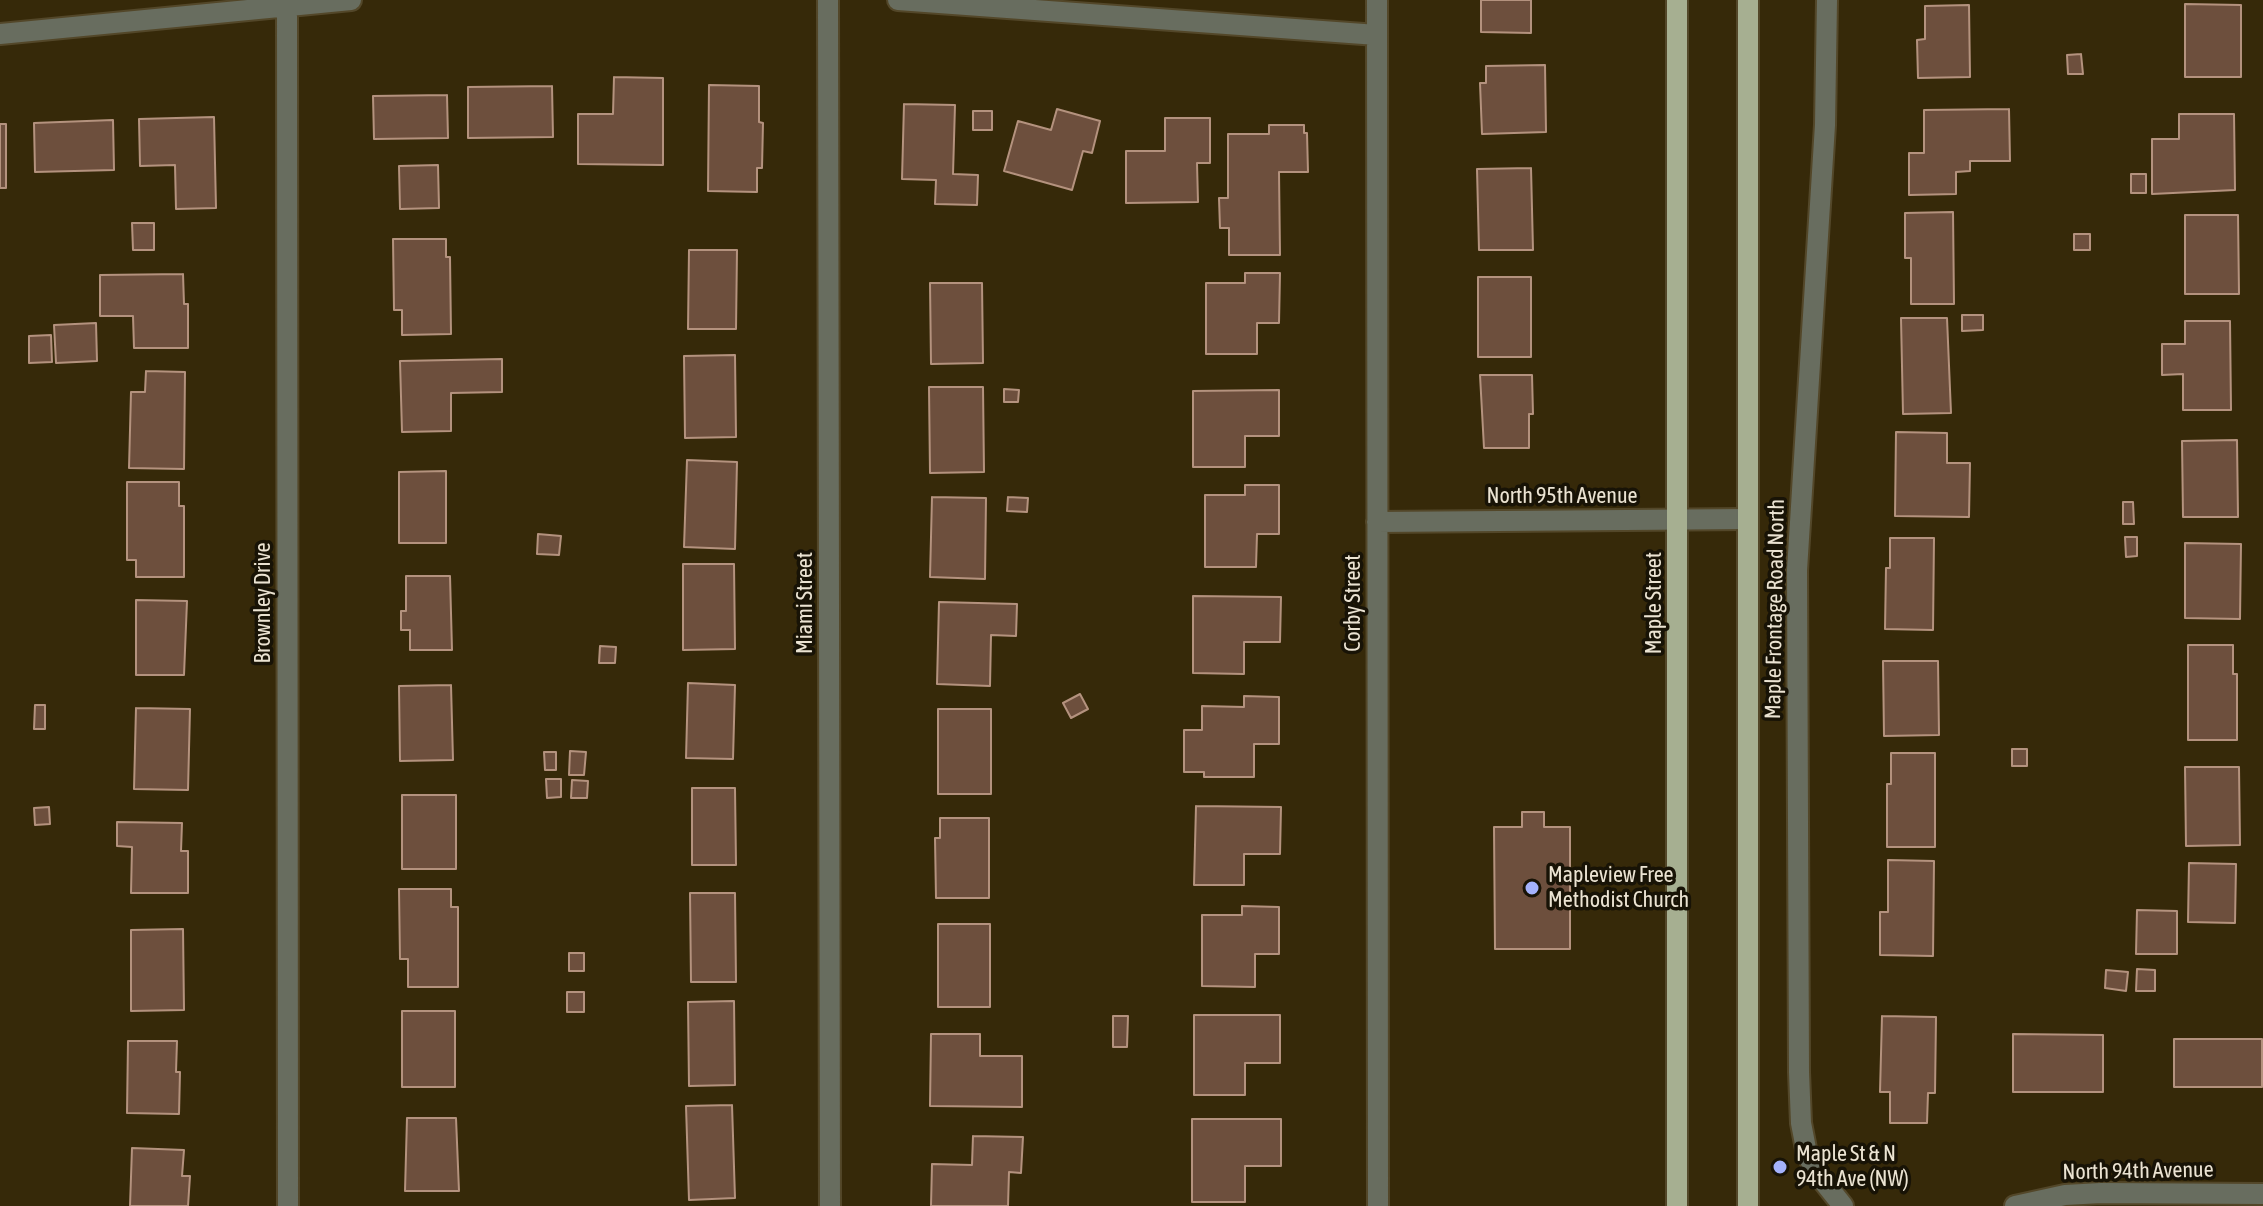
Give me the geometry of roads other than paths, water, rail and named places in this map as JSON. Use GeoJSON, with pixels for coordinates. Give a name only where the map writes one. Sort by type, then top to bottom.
{"type":"FeatureCollection","features":[{"type":"Feature","properties":{"kind":"main road","name":"Maple Street"},"geometry":{"type":"LineString","coordinates":[[1677,0],[1677,1206]]}},
{"type":"Feature","properties":{"kind":"main road"},"geometry":{"type":"LineString","coordinates":[[1748,0],[1748,1206]]}},
{"type":"Feature","properties":{"kind":"street"},"geometry":{"type":"LineString","coordinates":[[0,34],[287,3],[351,0]]}},
{"type":"Feature","properties":{"kind":"street","name":"Miami Street"},"geometry":{"type":"LineString","coordinates":[[828,0],[830,1206]]}},
{"type":"Feature","properties":{"kind":"street"},"geometry":{"type":"LineString","coordinates":[[898,0],[1377,35]]}},
{"type":"Feature","properties":{"kind":"street","name":"Corby Street"},"geometry":{"type":"LineString","coordinates":[[1377,0],[1378,1206]]}},
{"type":"Feature","properties":{"kind":"street","name":"Maple Frontage Road North"},"geometry":{"type":"LineString","coordinates":[[1827,0],[1825,125],[1797,570],[1799,1072],[1801,1123],[1807,1154],[1816,1172],[1843,1206]]}},
{"type":"Feature","properties":{"kind":"street","name":"Brownley Drive"},"geometry":{"type":"LineString","coordinates":[[287,3],[288,1206]]}},
{"type":"Feature","properties":{"kind":"street","name":"North 95th Avenue"},"geometry":{"type":"LineString","coordinates":[[1377,522],[1748,519]]}},
{"type":"Feature","properties":{"kind":"street","name":"North 94th Avenue"},"geometry":{"type":"LineString","coordinates":[[2015,1206],[2065,1195],[2263,1194]]}},
{"type":"Feature","properties":{"kind":"place","name":"Mapleview Free Methodist Church"},"geometry":{"type":"Point","coordinates":[1532,888]}},
{"type":"Feature","properties":{"kind":"place","name":"Maple St & N 94th Ave (NW)"},"geometry":{"type":"Point","coordinates":[1780,1167]}}]}
